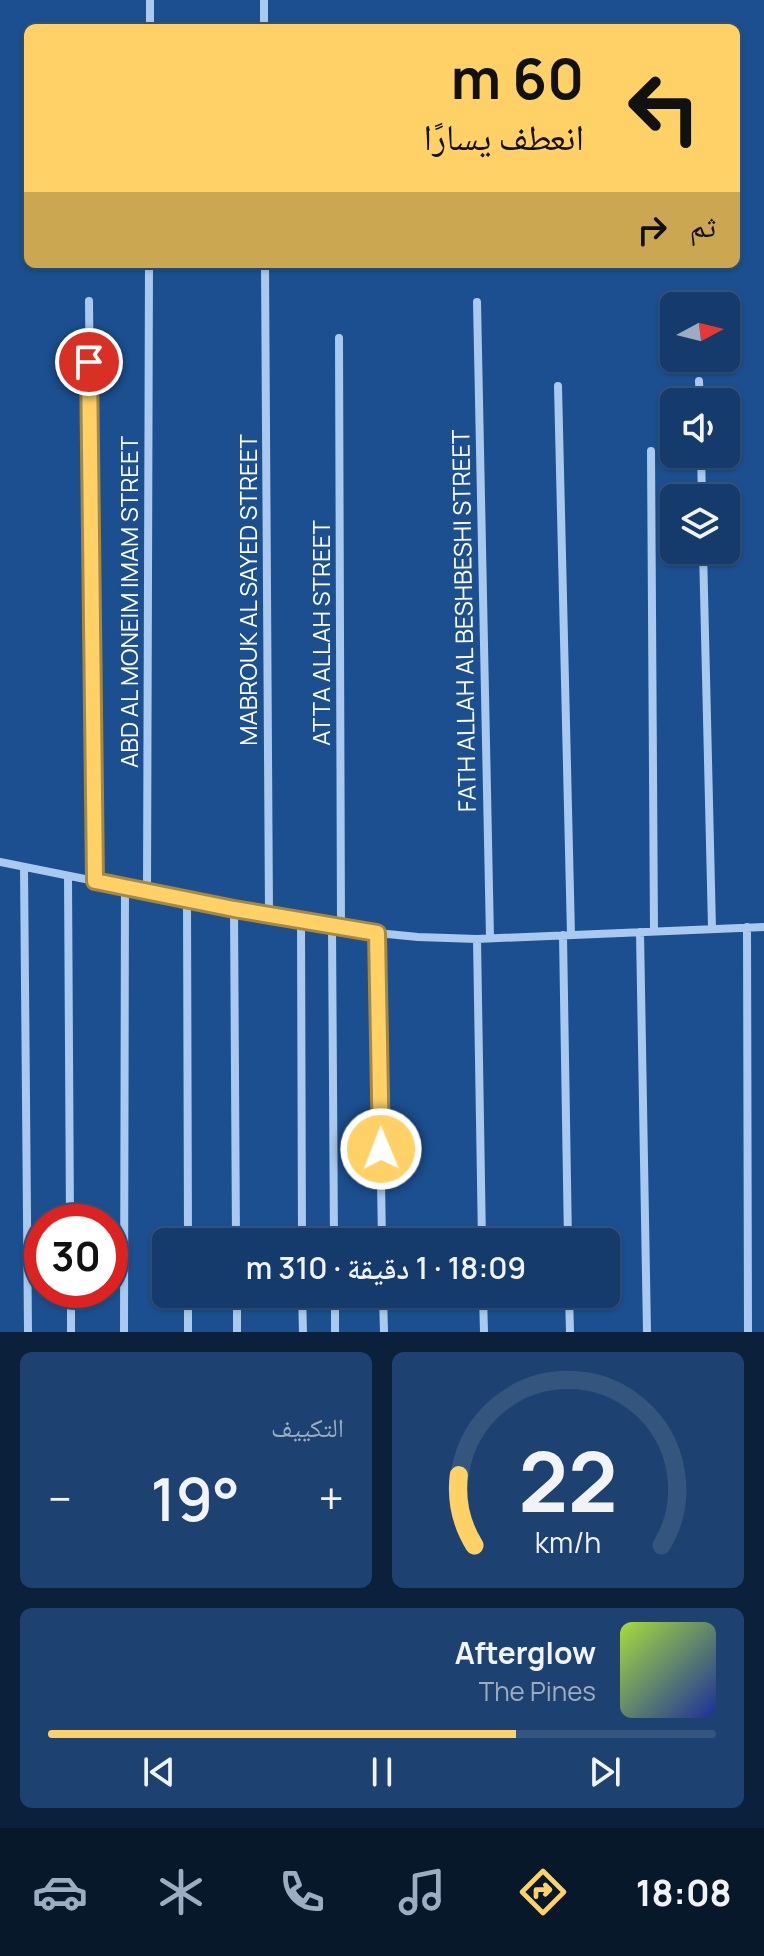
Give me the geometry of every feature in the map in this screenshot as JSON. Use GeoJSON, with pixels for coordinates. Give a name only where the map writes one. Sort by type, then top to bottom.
{"type":"FeatureCollection","features":[{"type":"Feature","properties":{"kind":"street"},"geometry":{"type":"LineString","coordinates":[[150,0],[150,24]]}},
{"type":"Feature","properties":{"kind":"street"},"geometry":{"type":"LineString","coordinates":[[264,0],[264,24]]}},
{"type":"Feature","properties":{"kind":"street","name":"ABD AL MONEIM IMAM STREET"},"geometry":{"type":"LineString","coordinates":[[147,892],[149,268]]}},
{"type":"Feature","properties":{"kind":"street","name":"MABROUK AL SAYED STREET"},"geometry":{"type":"LineString","coordinates":[[265,268],[269,915]]}},
{"type":"Feature","properties":{"kind":"street"},"geometry":{"type":"LineString","coordinates":[[89,301],[95,881]]}},
{"type":"Feature","properties":{"kind":"street","name":"FATH ALLAH AL BESHBESHI STREET"},"geometry":{"type":"LineString","coordinates":[[477,302],[490,938]]}},
{"type":"Feature","properties":{"kind":"street","name":"ATTA ALLAH STREET"},"geometry":{"type":"LineString","coordinates":[[334,1228],[339,338]]}},
{"type":"Feature","properties":{"kind":"street"},"geometry":{"type":"LineString","coordinates":[[699,381],[699,388]]}},
{"type":"Feature","properties":{"kind":"street"},"geometry":{"type":"LineString","coordinates":[[558,386],[567,935],[568,1228]]}},
{"type":"Feature","properties":{"kind":"street"},"geometry":{"type":"LineString","coordinates":[[651,451],[654,931]]}},
{"type":"Feature","properties":{"kind":"street"},"geometry":{"type":"LineString","coordinates":[[703,564],[712,928]]}},
{"type":"Feature","properties":{"kind":"street"},"geometry":{"type":"LineString","coordinates":[[0,862],[234,909],[336,927],[418,937],[477,939],[764,927]]}},
{"type":"Feature","properties":{"kind":"street"},"geometry":{"type":"LineString","coordinates":[[24,867],[28,1332]]}},
{"type":"Feature","properties":{"kind":"street"},"geometry":{"type":"LineString","coordinates":[[68,876],[70,1204]]}},
{"type":"Feature","properties":{"kind":"street"},"geometry":{"type":"LineString","coordinates":[[124,1332],[125,887]]}},
{"type":"Feature","properties":{"kind":"street"},"geometry":{"type":"LineString","coordinates":[[187,900],[188,1228]]}},
{"type":"Feature","properties":{"kind":"street"},"geometry":{"type":"LineString","coordinates":[[234,909],[236,1228]]}},
{"type":"Feature","properties":{"kind":"street"},"geometry":{"type":"LineString","coordinates":[[301,921],[302,1228]]}},
{"type":"Feature","properties":{"kind":"street"},"geometry":{"type":"LineString","coordinates":[[747,927],[748,1332]]}},
{"type":"Feature","properties":{"kind":"street"},"geometry":{"type":"LineString","coordinates":[[640,932],[647,1332]]}},
{"type":"Feature","properties":{"kind":"street"},"geometry":{"type":"LineString","coordinates":[[377,933],[382,1228]]}},
{"type":"Feature","properties":{"kind":"street"},"geometry":{"type":"LineString","coordinates":[[477,939],[482,1228]]}},
{"type":"Feature","properties":{"kind":"street"},"geometry":{"type":"LineString","coordinates":[[71,1308],[71,1332]]}},
{"type":"Feature","properties":{"kind":"street"},"geometry":{"type":"LineString","coordinates":[[188,1308],[188,1332]]}},
{"type":"Feature","properties":{"kind":"street"},"geometry":{"type":"LineString","coordinates":[[237,1308],[237,1332]]}},
{"type":"Feature","properties":{"kind":"street"},"geometry":{"type":"LineString","coordinates":[[302,1308],[303,1332]]}},
{"type":"Feature","properties":{"kind":"street"},"geometry":{"type":"LineString","coordinates":[[335,1308],[335,1332]]}},
{"type":"Feature","properties":{"kind":"street"},"geometry":{"type":"LineString","coordinates":[[383,1308],[384,1332]]}},
{"type":"Feature","properties":{"kind":"street"},"geometry":{"type":"LineString","coordinates":[[483,1308],[484,1332]]}},
{"type":"Feature","properties":{"kind":"street"},"geometry":{"type":"LineString","coordinates":[[569,1308],[570,1332]]}},
{"type":"Feature","properties":{"kind":"route"},"geometry":{"type":"LineString","coordinates":[[89,362],[95,881],[377,933],[381,1149]]}}]}
